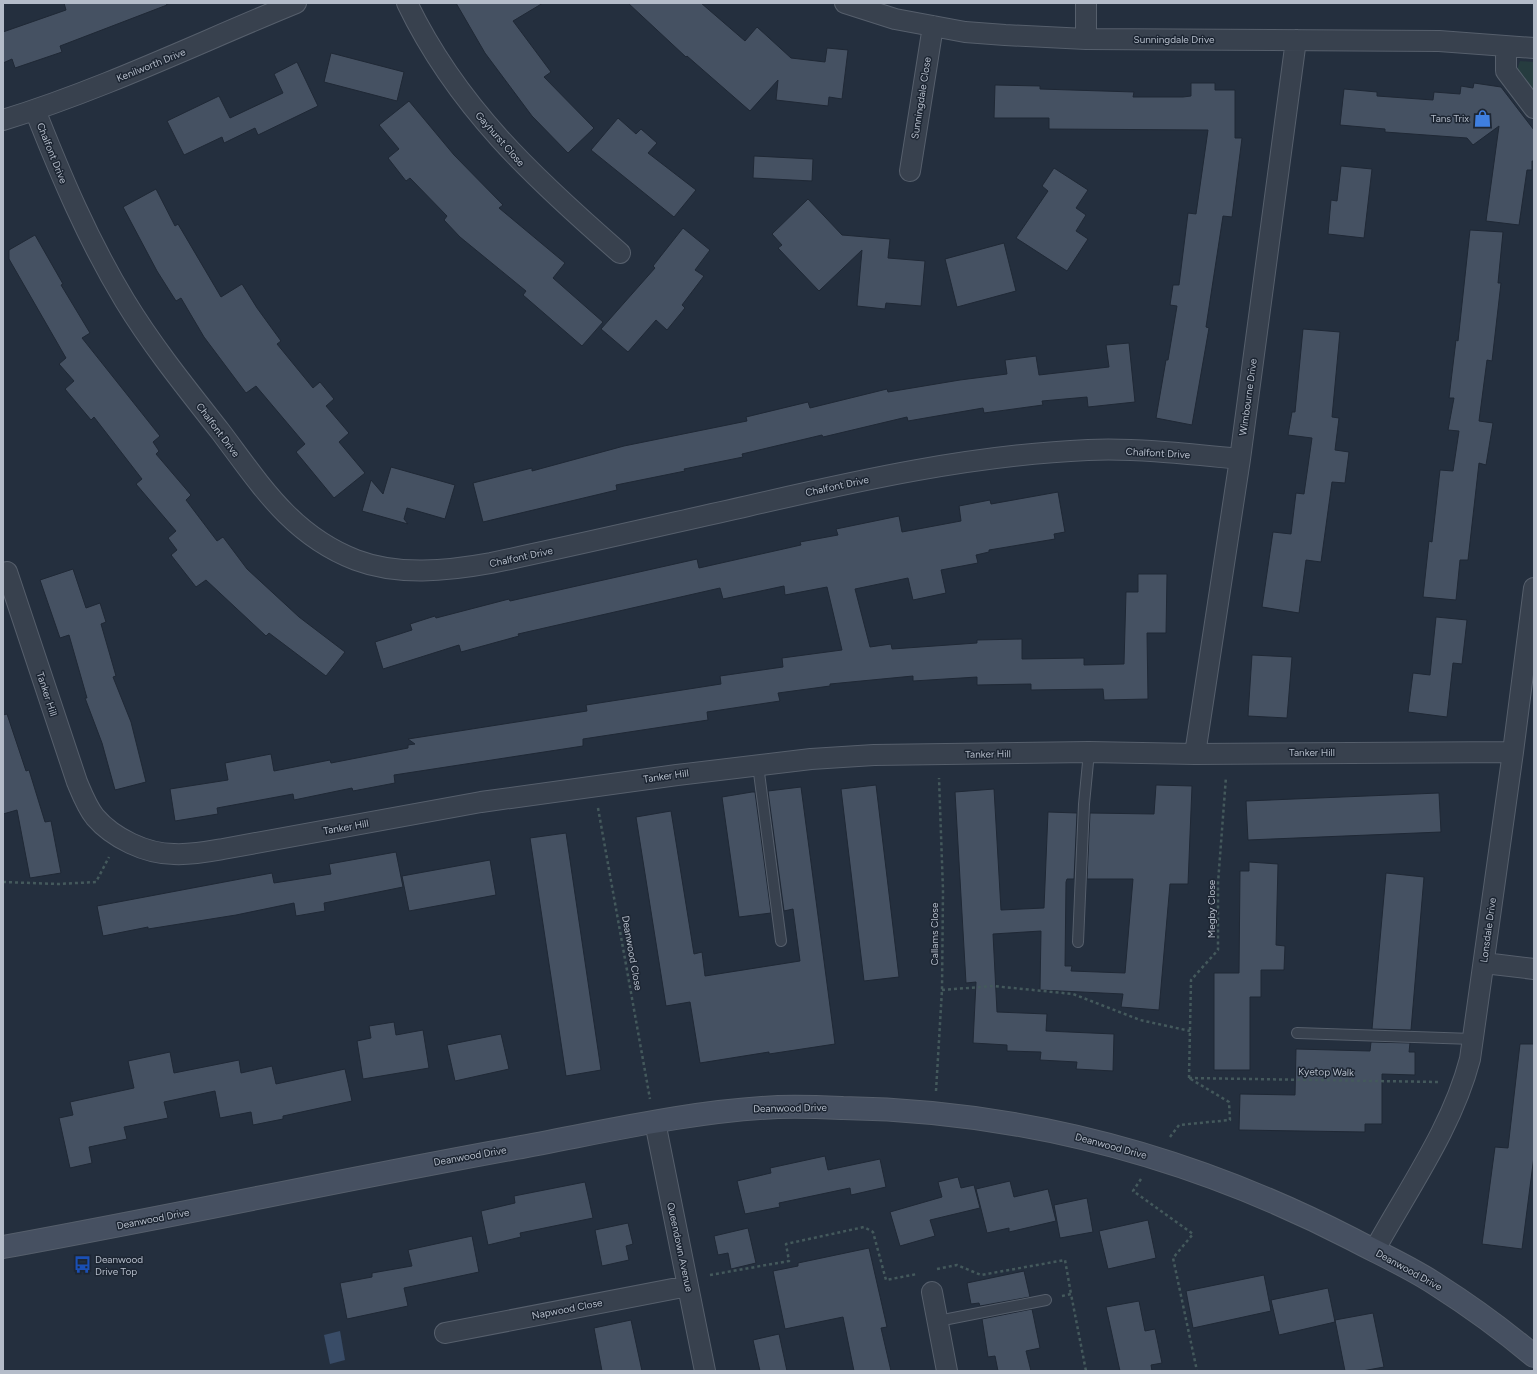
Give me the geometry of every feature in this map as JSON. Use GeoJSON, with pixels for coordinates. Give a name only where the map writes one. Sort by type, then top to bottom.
{"type":"FeatureCollection","features":[{"type":"Feature","properties":{"kind":"street","name":"Gayhurst Close"},"geometry":{"type":"LineString","coordinates":[[407,3],[434,53],[482,119],[508,150],[539,181],[620,253]]}},
{"type":"Feature","properties":{"kind":"street","name":"Sunningdale Drive"},"geometry":{"type":"LineString","coordinates":[[845,3],[895,19],[965,32],[1005,35],[1086,39],[1439,41],[1534,48]]}},
{"type":"Feature","properties":{"kind":"street"},"geometry":{"type":"LineString","coordinates":[[1086,3],[1086,39]]}},
{"type":"Feature","properties":{"kind":"street","name":"Kenilworth Drive"},"geometry":{"type":"LineString","coordinates":[[3,120],[35,110],[125,76],[285,5]]}},
{"type":"Feature","properties":{"kind":"street","name":"Sunningdale Close"},"geometry":{"type":"LineString","coordinates":[[910,170],[933,26]]}},
{"type":"Feature","properties":{"kind":"street","name":"Wimbourne Drive"},"geometry":{"type":"LineString","coordinates":[[1195,754],[1240,459],[1296,40]]}},
{"type":"Feature","properties":{"kind":"street"},"geometry":{"type":"LineString","coordinates":[[1506,47],[1506,71],[1534,108]]}},
{"type":"Feature","properties":{"kind":"street","name":"Chalfont Drive"},"geometry":{"type":"LineString","coordinates":[[35,110],[57,168],[84,226],[125,300],[165,360],[261,487],[284,514],[305,531],[330,547],[355,560],[376,566],[427,570],[491,564],[820,489],[928,469],[1008,457],[1089,450],[1170,452],[1240,459]]}},
{"type":"Feature","properties":{"kind":"street","name":"Tanker Hill"},"geometry":{"type":"LineString","coordinates":[[7,572],[79,788],[95,817],[120,838],[154,851],[172,854],[189,854],[481,802],[594,786],[811,759],[874,755],[1089,752],[1195,754],[1513,752]]}},
{"type":"Feature","properties":{"kind":"street","name":"Lonsdale Drive"},"geometry":{"type":"LineString","coordinates":[[1374,1250],[1427,1158],[1447,1120],[1464,1082],[1474,1039],[1534,588]]}},
{"type":"Feature","properties":{"kind":"street"},"geometry":{"type":"LineString","coordinates":[[1484,963],[1534,969]]}},
{"type":"Feature","properties":{"kind":"street","name":"Deanwood Drive"},"geometry":{"type":"LineString","coordinates":[[3,1247],[394,1170],[654,1122],[745,1109],[783,1106],[891,1109],[996,1120],[1050,1130],[1155,1158],[1256,1193],[1374,1250],[1435,1284],[1496,1326],[1534,1356]]}},
{"type":"Feature","properties":{"kind":"street","name":"Queendown Avenue"},"geometry":{"type":"LineString","coordinates":[[654,1122],[705,1371]]}},
{"type":"Feature","properties":{"kind":"street","name":"Napwood Close"},"geometry":{"type":"LineString","coordinates":[[445,1333],[687,1278]]}},
{"type":"Feature","properties":{"kind":"street"},"geometry":{"type":"LineString","coordinates":[[932,1292],[947,1371]]}},
{"type":"Feature","properties":{"kind":"lane"},"geometry":{"type":"LineString","coordinates":[[1078,942],[1089,752]]}},
{"type":"Feature","properties":{"kind":"lane"},"geometry":{"type":"LineString","coordinates":[[758,765],[780,941]]}},
{"type":"Feature","properties":{"kind":"lane"},"geometry":{"type":"LineString","coordinates":[[1297,1033],[1474,1039]]}},
{"type":"Feature","properties":{"kind":"lane"},"geometry":{"type":"LineString","coordinates":[[938,1321],[1046,1300]]}},
{"type":"Feature","properties":{"kind":"path","name":"Megby Close"},"geometry":{"type":"LineString","coordinates":[[1189,1078],[1191,980],[1218,950],[1218,883],[1227,753]]}},
{"type":"Feature","properties":{"kind":"path","name":"Callams Close"},"geometry":{"type":"LineString","coordinates":[[935,1113],[942,990],[943,890],[938,755]]}},
{"type":"Feature","properties":{"kind":"path","name":"Deanwood Close"},"geometry":{"type":"LineString","coordinates":[[594,786],[654,1122]]}},
{"type":"Feature","properties":{"kind":"path"},"geometry":{"type":"LineString","coordinates":[[3,882],[58,884],[96,882],[120,838]]}},
{"type":"Feature","properties":{"kind":"path"},"geometry":{"type":"LineString","coordinates":[[942,990],[993,986],[1073,994],[1140,1020],[1190,1031]]}},
{"type":"Feature","properties":{"kind":"path"},"geometry":{"type":"LineString","coordinates":[[1189,1078],[1229,1102],[1230,1120],[1179,1125],[1133,1191],[1193,1234],[1173,1258],[1197,1371]]}},
{"type":"Feature","properties":{"kind":"path","name":"Kyetop Walk"},"geometry":{"type":"LineString","coordinates":[[1189,1078],[1464,1082]]}},
{"type":"Feature","properties":{"kind":"path"},"geometry":{"type":"LineString","coordinates":[[687,1278],[702,1267],[712,1276],[789,1261],[786,1244],[864,1227],[874,1232],[886,1280],[920,1273]]}},
{"type":"Feature","properties":{"kind":"path"},"geometry":{"type":"LineString","coordinates":[[935,1270],[957,1265],[981,1275],[1065,1260],[1086,1371]]}},
{"type":"Feature","properties":{"kind":"path"},"geometry":{"type":"LineString","coordinates":[[1046,1300],[1071,1294]]}},
{"type":"Feature","properties":{"kind":"green space"},"geometry":{"type":"Polygon","coordinates":[[[1520,61],[1534,62],[1534,96],[1517,70],[1520,61]]]}},
{"type":"Feature","properties":{"kind":"water"},"geometry":{"type":"Polygon","coordinates":[[[340,1331],[345,1360],[330,1364],[324,1335],[340,1331]]]}},
{"type":"Feature","properties":{"kind":"building"},"geometry":{"type":"Polygon","coordinates":[[[64,3],[166,3],[167,5],[60,46],[62,52],[15,68],[12,59],[3,63],[3,32],[66,10],[64,3]]]}},
{"type":"Feature","properties":{"kind":"building"},"geometry":{"type":"Polygon","coordinates":[[[456,3],[543,3],[513,21],[551,72],[544,77],[594,128],[568,153],[532,116],[485,53],[456,3]]]}},
{"type":"Feature","properties":{"kind":"building"},"geometry":{"type":"Polygon","coordinates":[[[628,3],[701,3],[745,41],[757,27],[791,58],[825,62],[827,48],[848,50],[842,99],[829,97],[828,106],[776,100],[778,80],[750,111],[687,56],[686,57],[628,3]]]}},
{"type":"Feature","properties":{"kind":"building"},"geometry":{"type":"Polygon","coordinates":[[[331,53],[404,72],[397,101],[324,82],[331,53]]]}},
{"type":"Feature","properties":{"kind":"building"},"geometry":{"type":"Polygon","coordinates":[[[297,62],[318,106],[258,135],[255,128],[224,143],[222,137],[184,155],[167,121],[219,96],[230,118],[283,93],[274,74],[297,62]]]}},
{"type":"Feature","properties":{"kind":"building"},"geometry":{"type":"Polygon","coordinates":[[[1191,83],[1215,83],[1215,90],[1235,90],[1235,138],[1242,138],[1232,217],[1223,216],[1206,327],[1209,328],[1192,425],[1156,418],[1177,306],[1170,305],[1173,285],[1179,285],[1188,213],[1196,214],[1208,130],[1049,129],[1049,118],[994,118],[995,85],[1040,86],[1040,89],[1134,92],[1133,97],[1183,97],[1191,96],[1191,83]]]}},
{"type":"Feature","properties":{"kind":"building"},"geometry":{"type":"Polygon","coordinates":[[[1474,83],[1501,87],[1534,130],[1534,161],[1532,161],[1532,170],[1527,170],[1519,225],[1486,221],[1499,126],[1473,145],[1467,138],[1385,132],[1385,129],[1340,125],[1344,89],[1377,92],[1377,96],[1433,100],[1434,92],[1460,94],[1461,86],[1473,88],[1474,83]]]}},
{"type":"Feature","properties":{"kind":"building"},"geometry":{"type":"Polygon","coordinates":[[[409,101],[454,155],[503,205],[499,208],[565,263],[553,278],[603,322],[582,346],[523,295],[526,291],[460,237],[444,220],[447,216],[410,178],[406,181],[388,158],[399,149],[379,125],[409,101]]]}},
{"type":"Feature","properties":{"kind":"building"},"geometry":{"type":"Polygon","coordinates":[[[618,118],[636,134],[641,129],[657,143],[648,153],[696,190],[674,217],[591,150],[618,118]]]}},
{"type":"Feature","properties":{"kind":"building"},"geometry":{"type":"Polygon","coordinates":[[[754,156],[813,159],[812,181],[753,178],[754,156]]]}},
{"type":"Feature","properties":{"kind":"building"},"geometry":{"type":"Polygon","coordinates":[[[1341,166],[1372,169],[1364,238],[1328,234],[1331,200],[1337,201],[1341,166]]]}},
{"type":"Feature","properties":{"kind":"building"},"geometry":{"type":"Polygon","coordinates":[[[1054,168],[1088,190],[1076,208],[1086,215],[1076,231],[1088,239],[1067,271],[1016,238],[1048,191],[1042,186],[1054,168]]]}},
{"type":"Feature","properties":{"kind":"building"},"geometry":{"type":"Polygon","coordinates":[[[156,189],[175,226],[178,224],[221,297],[242,284],[281,341],[277,344],[313,388],[320,382],[334,399],[326,406],[349,433],[339,442],[365,473],[334,498],[296,452],[305,444],[256,386],[246,393],[204,337],[181,298],[176,301],[157,271],[123,207],[156,189]]]}},
{"type":"Feature","properties":{"kind":"building"},"geometry":{"type":"Polygon","coordinates":[[[808,199],[842,235],[890,239],[888,258],[925,261],[921,306],[886,303],[885,309],[857,306],[862,250],[819,291],[778,248],[782,245],[772,234],[808,199]]]}},
{"type":"Feature","properties":{"kind":"building"},"geometry":{"type":"Polygon","coordinates":[[[683,228],[710,250],[695,270],[704,276],[682,305],[685,308],[667,330],[656,320],[628,352],[601,329],[655,268],[653,266],[683,228]]]}},
{"type":"Feature","properties":{"kind":"building"},"geometry":{"type":"Polygon","coordinates":[[[1470,230],[1503,232],[1498,283],[1501,283],[1492,361],[1487,360],[1479,421],[1493,423],[1486,465],[1479,463],[1468,560],[1460,560],[1456,600],[1423,597],[1429,541],[1432,542],[1440,470],[1453,471],[1459,431],[1448,430],[1454,398],[1449,398],[1456,340],[1458,341],[1470,230]]]}},
{"type":"Feature","properties":{"kind":"building"},"geometry":{"type":"Polygon","coordinates":[[[35,235],[63,284],[61,285],[90,333],[82,338],[160,436],[153,442],[159,451],[156,454],[191,495],[186,500],[217,541],[223,537],[247,569],[299,617],[345,652],[326,676],[269,633],[266,636],[206,580],[196,587],[171,555],[177,550],[168,538],[176,531],[136,484],[142,479],[94,417],[91,420],[65,389],[74,381],[59,364],[66,358],[9,259],[9,250],[35,235]]]}},
{"type":"Feature","properties":{"kind":"building"},"geometry":{"type":"Polygon","coordinates":[[[1004,243],[1016,291],[957,307],[945,259],[1004,243]]]}},
{"type":"Feature","properties":{"kind":"building"},"geometry":{"type":"Polygon","coordinates":[[[1303,329],[1340,332],[1332,417],[1339,418],[1335,450],[1349,452],[1345,483],[1332,482],[1321,562],[1306,560],[1299,613],[1262,607],[1273,532],[1291,534],[1296,493],[1304,494],[1312,438],[1288,435],[1292,412],[1295,412],[1303,329]]]}},
{"type":"Feature","properties":{"kind":"building"},"geometry":{"type":"Polygon","coordinates":[[[1129,343],[1135,402],[1088,407],[1087,397],[1042,401],[1043,405],[984,413],[983,408],[908,421],[907,417],[742,454],[743,457],[684,469],[685,471],[616,485],[617,490],[483,522],[473,483],[532,468],[532,471],[624,446],[747,421],[746,417],[808,402],[810,408],[887,389],[888,392],[1007,374],[1005,360],[1036,356],[1039,375],[1109,367],[1106,345],[1129,343]]]}},
{"type":"Feature","properties":{"kind":"building"},"geometry":{"type":"Polygon","coordinates":[[[391,467],[455,485],[445,519],[407,508],[404,519],[408,524],[362,511],[371,480],[383,494],[391,467]]]}},
{"type":"Feature","properties":{"kind":"building"},"geometry":{"type":"Polygon","coordinates":[[[1058,492],[1065,532],[1054,534],[1055,539],[989,550],[989,552],[976,555],[978,563],[941,570],[946,593],[913,600],[908,578],[855,589],[870,647],[891,644],[892,649],[977,643],[977,640],[1022,639],[1022,659],[1084,658],[1084,665],[1124,664],[1126,592],[1138,592],[1138,574],[1167,574],[1166,633],[1147,633],[1148,699],[1104,700],[1103,689],[1031,690],[1031,684],[977,685],[977,677],[913,681],[913,676],[830,684],[830,686],[778,693],[780,701],[707,712],[708,720],[583,739],[583,746],[394,775],[395,783],[353,791],[352,788],[294,800],[293,794],[217,808],[218,814],[175,821],[170,789],[228,780],[225,763],[271,754],[274,771],[330,760],[331,763],[408,748],[408,745],[415,744],[408,739],[587,711],[586,705],[721,684],[720,676],[783,667],[782,658],[842,650],[827,587],[785,595],[784,586],[723,599],[720,588],[518,634],[519,636],[461,652],[459,645],[383,669],[375,642],[412,630],[410,624],[435,616],[436,618],[509,599],[510,601],[697,559],[699,568],[801,545],[800,542],[838,535],[836,529],[899,516],[902,532],[961,521],[959,506],[990,500],[991,504],[1058,492]]]}},
{"type":"Feature","properties":{"kind":"building"},"geometry":{"type":"Polygon","coordinates":[[[73,569],[86,608],[100,603],[106,622],[101,624],[116,676],[113,677],[131,722],[146,782],[115,790],[102,743],[85,698],[87,698],[69,635],[60,638],[40,580],[73,569]]]}},
{"type":"Feature","properties":{"kind":"building"},"geometry":{"type":"Polygon","coordinates":[[[1436,617],[1467,620],[1462,664],[1453,663],[1447,717],[1408,712],[1413,673],[1430,675],[1436,617]]]}},
{"type":"Feature","properties":{"kind":"building"},"geometry":{"type":"Polygon","coordinates":[[[1252,655],[1292,657],[1287,718],[1248,716],[1252,655]]]}},
{"type":"Feature","properties":{"kind":"building"},"geometry":{"type":"Polygon","coordinates":[[[7,714],[26,771],[29,770],[45,822],[51,821],[61,873],[30,878],[17,810],[3,814],[3,715],[7,714]]]}},
{"type":"Feature","properties":{"kind":"building"},"geometry":{"type":"Polygon","coordinates":[[[876,785],[899,977],[864,981],[841,789],[876,785]]]}},
{"type":"Feature","properties":{"kind":"building"},"geometry":{"type":"Polygon","coordinates":[[[1156,785],[1192,786],[1188,884],[1170,884],[1159,1010],[1121,1007],[1123,994],[1040,990],[1041,931],[993,934],[997,1012],[1047,1014],[1046,1031],[1114,1034],[1113,1071],[1076,1069],[1077,1062],[1040,1060],[1041,1052],[1007,1051],[1007,1045],[973,1043],[976,982],[966,983],[955,792],[994,789],[1001,910],[1044,908],[1048,812],[1077,813],[1074,879],[1067,879],[1066,882],[1065,966],[1072,966],[1071,971],[1125,973],[1133,879],[1087,879],[1090,813],[1154,814],[1156,785]]]}},
{"type":"Feature","properties":{"kind":"building"},"geometry":{"type":"Polygon","coordinates":[[[801,787],[835,1044],[769,1054],[769,1052],[700,1063],[690,1002],[666,1006],[636,817],[671,811],[694,954],[702,952],[705,976],[800,961],[793,909],[784,911],[768,791],[801,787]]]}},
{"type":"Feature","properties":{"kind":"building"},"geometry":{"type":"Polygon","coordinates":[[[755,792],[771,913],[739,917],[722,797],[755,792]]]}},
{"type":"Feature","properties":{"kind":"building"},"geometry":{"type":"Polygon","coordinates":[[[1439,793],[1441,832],[1248,840],[1246,801],[1439,793]]]}},
{"type":"Feature","properties":{"kind":"building"},"geometry":{"type":"Polygon","coordinates":[[[566,833],[601,1070],[566,1076],[530,838],[566,833]]]}},
{"type":"Feature","properties":{"kind":"building"},"geometry":{"type":"Polygon","coordinates":[[[396,852],[403,887],[324,903],[325,911],[296,916],[294,903],[236,915],[148,929],[148,927],[103,936],[97,906],[272,873],[274,883],[331,874],[329,864],[396,852]]]}},
{"type":"Feature","properties":{"kind":"building"},"geometry":{"type":"Polygon","coordinates":[[[490,860],[496,895],[409,911],[402,876],[490,860]]]}},
{"type":"Feature","properties":{"kind":"building"},"geometry":{"type":"Polygon","coordinates":[[[1249,862],[1278,864],[1276,945],[1285,946],[1284,970],[1261,970],[1261,997],[1250,997],[1250,1070],[1214,1070],[1214,973],[1239,973],[1240,871],[1249,871],[1249,862]]]}},
{"type":"Feature","properties":{"kind":"building"},"geometry":{"type":"Polygon","coordinates":[[[1386,873],[1424,877],[1411,1030],[1372,1029],[1386,873]]]}},
{"type":"Feature","properties":{"kind":"building"},"geometry":{"type":"Polygon","coordinates":[[[394,1022],[396,1035],[423,1030],[429,1068],[363,1079],[357,1041],[371,1038],[369,1026],[394,1022]]]}},
{"type":"Feature","properties":{"kind":"building"},"geometry":{"type":"Polygon","coordinates":[[[501,1034],[509,1069],[455,1081],[447,1045],[501,1034]]]}},
{"type":"Feature","properties":{"kind":"building"},"geometry":{"type":"Polygon","coordinates":[[[1371,1042],[1410,1043],[1409,1052],[1415,1052],[1415,1075],[1382,1074],[1382,1124],[1365,1124],[1365,1132],[1239,1130],[1240,1094],[1295,1095],[1296,1049],[1370,1051],[1371,1042]]]}},
{"type":"Feature","properties":{"kind":"building"},"geometry":{"type":"Polygon","coordinates":[[[1520,1044],[1534,1044],[1534,1156],[1522,1249],[1482,1244],[1495,1147],[1508,1148],[1520,1044]]]}},
{"type":"Feature","properties":{"kind":"building"},"geometry":{"type":"Polygon","coordinates":[[[170,1052],[174,1073],[239,1060],[241,1073],[272,1066],[276,1084],[345,1069],[352,1101],[283,1116],[283,1119],[253,1125],[251,1112],[220,1118],[215,1091],[164,1102],[168,1118],[124,1127],[127,1139],[89,1147],[92,1163],[70,1168],[59,1118],[73,1115],[70,1102],[134,1088],[128,1061],[170,1052]]]}},
{"type":"Feature","properties":{"kind":"building"},"geometry":{"type":"Polygon","coordinates":[[[825,1156],[828,1170],[880,1159],[886,1187],[851,1195],[850,1188],[779,1203],[780,1207],[745,1214],[737,1181],[771,1173],[770,1168],[825,1156]]]}},
{"type":"Feature","properties":{"kind":"building"},"geometry":{"type":"Polygon","coordinates":[[[958,1177],[961,1188],[974,1185],[980,1208],[930,1220],[935,1236],[900,1246],[890,1212],[942,1197],[938,1182],[958,1177]]]}},
{"type":"Feature","properties":{"kind":"building"},"geometry":{"type":"Polygon","coordinates":[[[1010,1181],[1014,1197],[1048,1189],[1056,1221],[1009,1232],[1009,1228],[987,1233],[976,1189],[1010,1181]]]}},
{"type":"Feature","properties":{"kind":"building"},"geometry":{"type":"Polygon","coordinates":[[[585,1182],[593,1218],[520,1233],[521,1237],[488,1245],[481,1211],[515,1203],[514,1196],[585,1182]]]}},
{"type":"Feature","properties":{"kind":"building"},"geometry":{"type":"Polygon","coordinates":[[[1087,1198],[1093,1232],[1060,1238],[1054,1205],[1087,1198]]]}},
{"type":"Feature","properties":{"kind":"building"},"geometry":{"type":"Polygon","coordinates":[[[1148,1220],[1156,1258],[1108,1269],[1099,1231],[1148,1220]]]}},
{"type":"Feature","properties":{"kind":"building"},"geometry":{"type":"Polygon","coordinates":[[[628,1223],[633,1244],[626,1246],[629,1260],[602,1266],[595,1230],[628,1223]]]}},
{"type":"Feature","properties":{"kind":"building"},"geometry":{"type":"Polygon","coordinates":[[[748,1228],[756,1263],[731,1269],[728,1253],[718,1255],[714,1236],[748,1228]]]}},
{"type":"Feature","properties":{"kind":"building"},"geometry":{"type":"Polygon","coordinates":[[[472,1236],[479,1272],[404,1288],[408,1306],[347,1319],[340,1283],[372,1277],[372,1273],[412,1266],[408,1250],[472,1236]]]}},
{"type":"Feature","properties":{"kind":"building"},"geometry":{"type":"Polygon","coordinates":[[[869,1248],[887,1327],[881,1328],[891,1371],[854,1371],[843,1317],[785,1329],[773,1271],[798,1266],[798,1263],[869,1248]]]}},
{"type":"Feature","properties":{"kind":"building"},"geometry":{"type":"Polygon","coordinates":[[[1024,1271],[1030,1297],[980,1306],[979,1303],[971,1304],[967,1283],[1024,1271]]]}},
{"type":"Feature","properties":{"kind":"building"},"geometry":{"type":"Polygon","coordinates":[[[1264,1275],[1271,1311],[1193,1328],[1186,1291],[1264,1275]]]}},
{"type":"Feature","properties":{"kind":"building"},"geometry":{"type":"Polygon","coordinates":[[[1328,1288],[1335,1322],[1279,1335],[1271,1300],[1328,1288]]]}},
{"type":"Feature","properties":{"kind":"building"},"geometry":{"type":"Polygon","coordinates":[[[1139,1301],[1145,1331],[1155,1329],[1162,1363],[1151,1365],[1152,1371],[1120,1371],[1106,1307],[1139,1301]]]}},
{"type":"Feature","properties":{"kind":"building"},"geometry":{"type":"Polygon","coordinates":[[[1032,1309],[1040,1348],[1026,1351],[1031,1371],[998,1371],[995,1356],[988,1357],[982,1319],[1032,1309]]]}},
{"type":"Feature","properties":{"kind":"building"},"geometry":{"type":"Polygon","coordinates":[[[1373,1313],[1384,1367],[1362,1371],[1345,1371],[1335,1320],[1373,1313]]]}},
{"type":"Feature","properties":{"kind":"building"},"geometry":{"type":"Polygon","coordinates":[[[631,1320],[642,1371],[602,1371],[594,1328],[631,1320]]]}},
{"type":"Feature","properties":{"kind":"building"},"geometry":{"type":"Polygon","coordinates":[[[779,1334],[787,1371],[760,1371],[753,1340],[779,1334]]]}},
{"type":"Feature","properties":{"kind":"place","name":"Tans Trix"},"geometry":{"type":"Point","coordinates":[1482,118]}},
{"type":"Feature","properties":{"kind":"place","name":"Deanwood Drive Top"},"geometry":{"type":"Point","coordinates":[82,1265]}}]}
